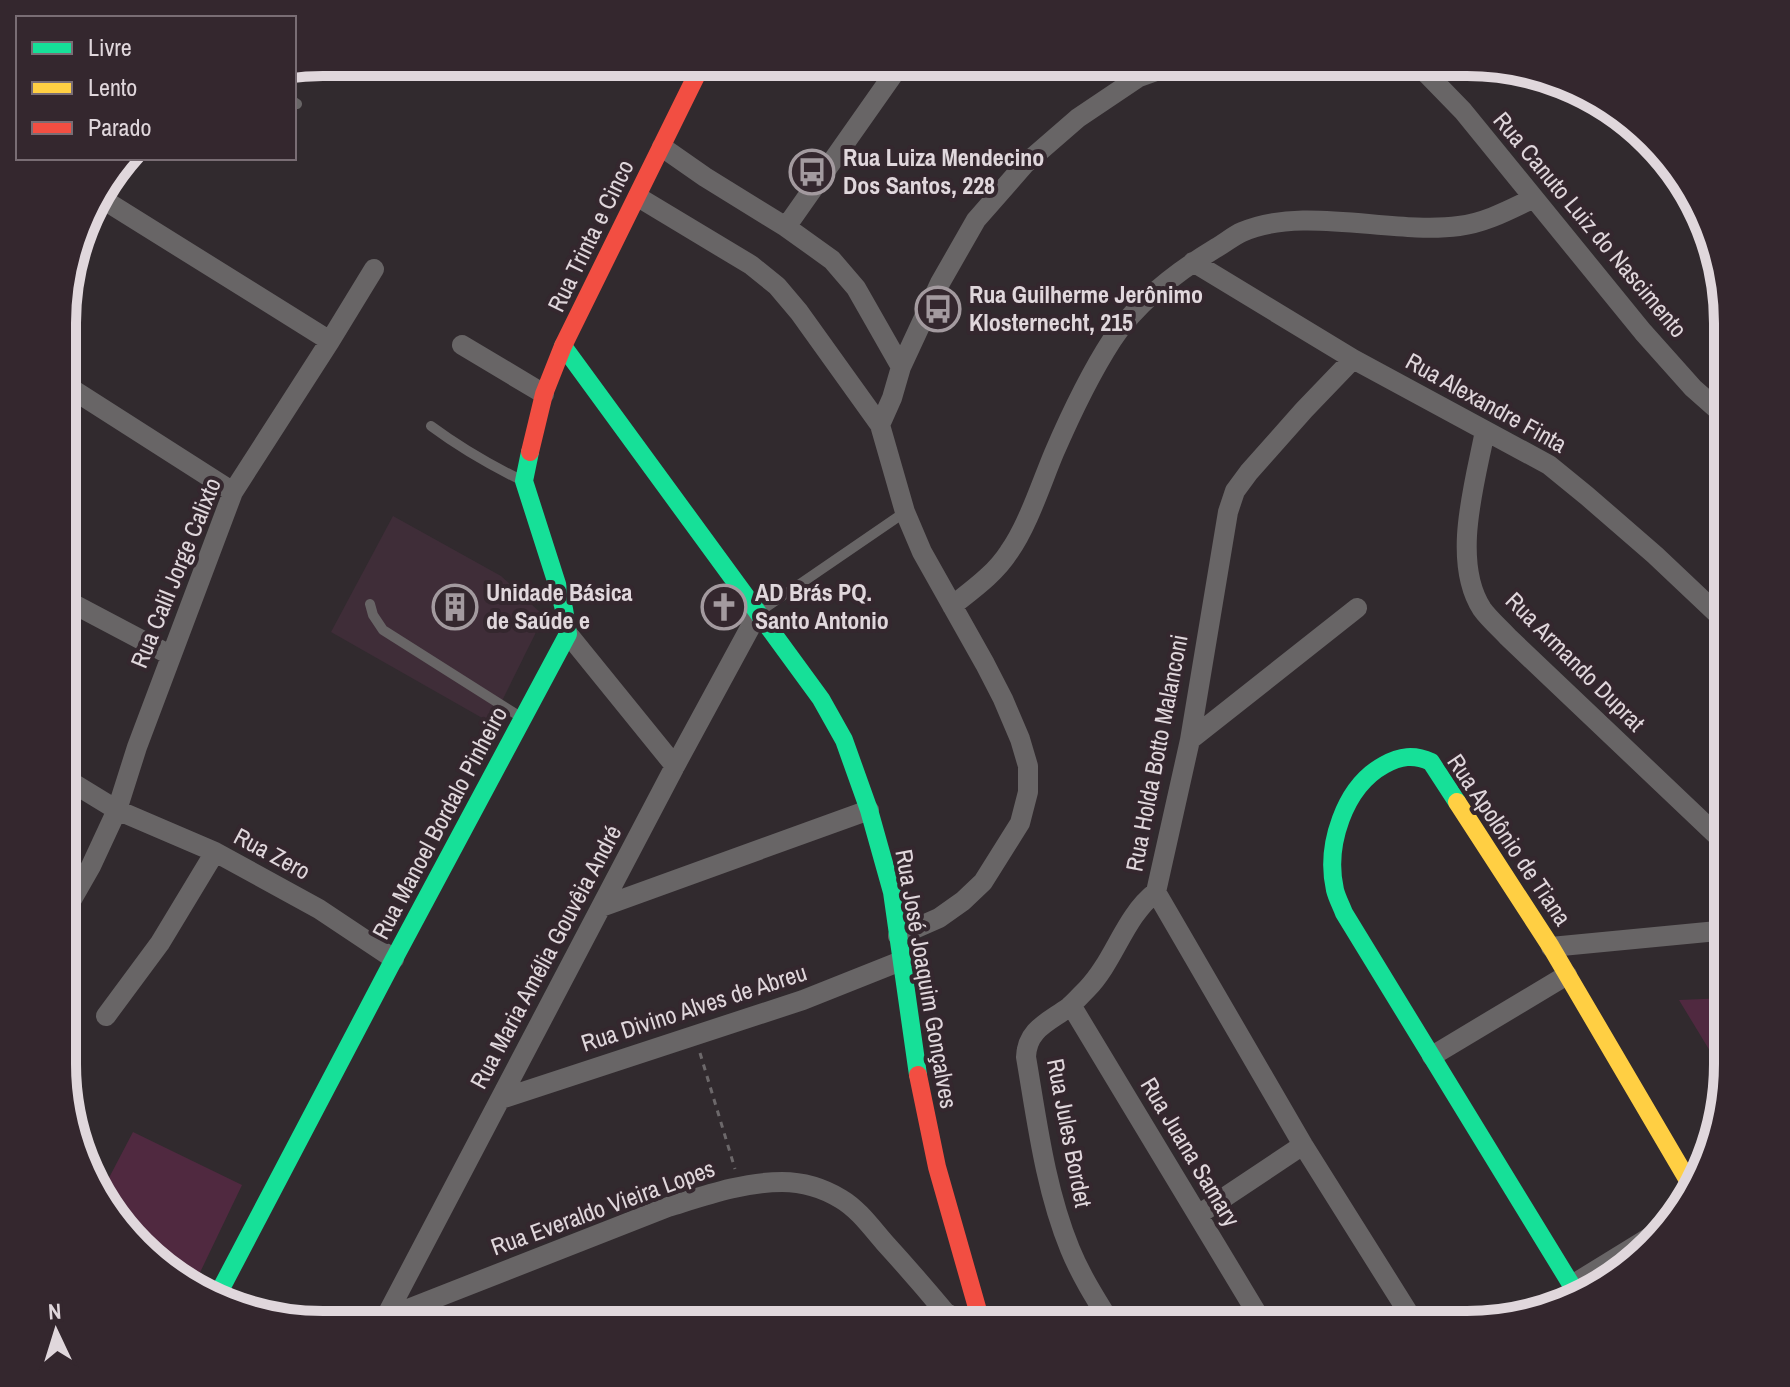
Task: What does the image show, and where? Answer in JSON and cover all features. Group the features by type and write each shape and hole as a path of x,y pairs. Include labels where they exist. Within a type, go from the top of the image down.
{"street":[{"name":"Rua Trinta e Cinco","path":"563,346 696,77"},
{"path":"786,227 891,77"},
{"path":"880,425 901,367 940,283 976,220 1025,164 1078,118 1139,77"},
{"name":"Rua Canuto Luiz do Nascimento","path":"1430,77 1463,111 1643,332 1714,407"},
{"path":"662,147 832,260 856,288 901,367"},
{"path":"638,197 751,265 777,286 880,425 905,512 922,552 1003,699 1020,739 1028,766 1028,792 1020,823 983,882 963,901 939,918 898,936"},
{"path":"952,606 991,575 1009,552 1068,420 1113,338 1144,302 1193,262 1242,232 1275,222 1314,221 1430,228 1461,226 1491,218 1532,199"},
{"path":"107,202 330,341"},
{"name":"Rua Alexandre Finta","path":"1193,262 1353,359 1549,465 1714,609"},
{"name":"Rua Calil Jorge Calixto","path":"77,891 117,810 170,655 233,492 374,269"},
{"path":"462,345 544,394"},
{"path":"563,346 537,417 524,481 557,584 568,634 675,766"},
{"name":"Rua José Joaquim Gonçalves","path":"563,346 821,699 844,740 869,810 892,892 920,1088 937,1167 978,1311"},
{"name":"Rua Holda Botto Malanconi","path":"1353,359 1295,420 1235,491 1228,512 1190,740 1156,892 1303,1145 1407,1311"},
{"path":"76,392 233,492"},
{"name":"Rua Armando Duprat","path":"1485,431 1470,509 1467,552 1470,583 1482,609 1713,832"},
{"path":"76,606 170,655"},
{"path":"1190,740 1357,608"},
{"name":"Rua Maria Amélia Gouvêia André","path":"389,1310 758,613"},
{"name":"Rua Manoel Bordalo Pinheiro","path":"221,1289 568,634"},
{"name":"Rua Apolônio de Tiana","path":"1573,1287 1344,913 1335,890 1333,868 1337,834 1348,802 1363,780 1403,756 1420,757 1431,762 1551,947 1686,1177"},
{"name":"Rua Zero","path":"77,785 117,810 215,852 319,909 394,959"},
{"path":"601,907 869,810"},
{"path":"106,1016 160,943 215,852"},
{"name":"Rua Jules Bordet","path":"1104,1311 1071,1252 1057,1215 1044,1163 1026,1046 1031,1036 1071,1005 1097,978 1136,911 1156,892"},
{"path":"1551,947 1713,931"},
{"name":"Rua Divino Alves de Abreu","path":"501,1099 803,1000 901,961"},
{"path":"1432,1056 1567,975"},
{"name":"Rua Juana Samary","path":"1071,1005 1255,1311"},
{"path":"1198,1215 1303,1145"},
{"name":"Rua Everaldo Vieira Lopes","path":"410,1310 668,1207 706,1195 773,1182 804,1184 843,1200 866,1221 944,1311"}],"lane":[{"path":"431,426 465,451 524,481"},
{"path":"758,613 905,512"},
{"path":"370,604 383,630 523,719"}],"path":[{"path":"695,1037 740,1188"}],"shaded area":[{"path":"393,516 501,576 544,616 491,723 331,632"},
{"path":"1713,999 1713,1056 1679,1000"},
{"path":"133,1132 242,1185 198,1277 160,1250 137,1227 106,1183"}],"traffic: fast":[{"path":"563,346 821,699 844,740 869,810 892,892 918,1075"},
{"path":"221,1289 568,634 557,584 524,481 530,452"},
{"path":"1457,802 1431,762 1425,759 1401,758 1370,775 1348,803 1341,819 1333,855 1335,890 1344,913 1573,1287"}],"traffic: slow":[{"path":"1457,802 1551,947 1686,1177"}],"traffic: jam":[{"path":"530,452 544,394 563,346 696,77"},
{"path":"918,1075 937,1167 978,1311"}],"place":[{"name":"Rua Luiza Mendecino Dos Santos, 228","path":"812,172"},
{"name":"Rua Guilherme Jerônimo Klosternecht, 215","path":"938,309"},
{"name":"Unidade Básica de Saúde e","path":"455,607"},
{"name":"AD Brás PQ. Santo Antonio","path":"724,607"}]}
